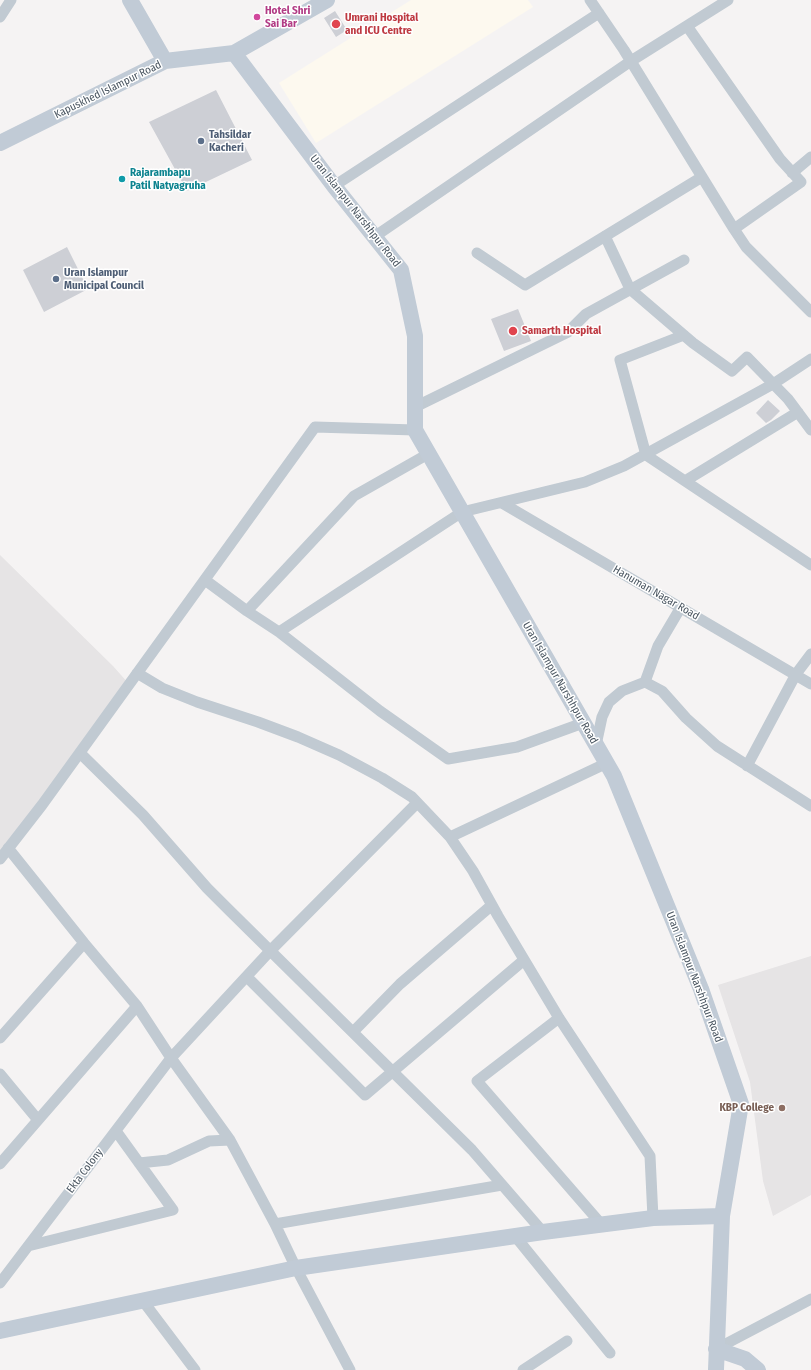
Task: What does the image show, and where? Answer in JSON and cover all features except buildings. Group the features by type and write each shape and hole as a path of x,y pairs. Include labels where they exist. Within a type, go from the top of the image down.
{"main road":[{"path":"130,0 165,61"},
{"name":"Kapuskhed Islampur Road","path":"0,143 165,61 234,53 327,0"},
{"name":"Uran Islampur Narshhpur Road","path":"234,53 334,186 401,270 415,336 415,430 614,776 698,982 741,1104 722,1216 716,1370"},
{"path":"0,1331 296,1268 543,1232 653,1218 722,1216"},
{"path":"716,1349 745,1359 758,1370"}],"street":[{"path":"0,17 11,0"},
{"path":"590,0 631,62 746,247 811,312"},
{"path":"374,237 631,62 728,0"},
{"path":"334,186 599,13"},
{"path":"687,26 780,159 802,182 734,229"},
{"path":"792,172 811,157"},
{"path":"476,253 525,285 702,177"},
{"path":"605,236 630,289 684,335 732,370 747,357 788,399 811,430"},
{"path":"415,407 568,332 586,314 684,260"},
{"path":"684,335 620,360 646,455 811,565"},
{"path":"279,632 462,512 584,482 624,466 773,384 811,359"},
{"path":"685,481 798,412"},
{"path":"0,859 80,753 315,427 415,430"},
{"path":"247,611 354,496 428,454"},
{"name":"Hanuman Nagar Road","path":"502,503 811,684"},
{"path":"205,580 247,611 279,632 380,711 448,759 517,747 583,723"},
{"path":"596,745 602,717 609,702 622,691 645,682 658,646 681,607"},
{"path":"747,766 796,674 811,654"},
{"path":"137,673 162,688 176,694 224,712 258,722 298,737 339,755 382,778 412,797 418,803 450,837 472,871 559,1018 650,1156 653,1218"},
{"path":"645,682 662,691 686,718 717,746 811,806"},
{"path":"80,753 143,815 207,888 472,1150 543,1232"},
{"path":"450,837 607,763"},
{"name":"Ekta Colony","path":"0,1283 171,1058 270,951 418,803"},
{"path":"8,848 84,943 137,1006 171,1058 230,1140 350,1370"},
{"path":"352,1032 400,984 492,905"},
{"path":"0,1038 84,943"},
{"path":"247,977 365,1095 524,960"},
{"path":"0,1164 137,1006"},
{"path":"559,1018 477,1082 602,1225"},
{"path":"2,1079 38,1120"},
{"path":"28,1246 173,1210 116,1131"},
{"path":"139,1163 168,1160 209,1141 230,1140"},
{"path":"275,1224 502,1185"},
{"path":"515,1236 610,1353"},
{"path":"716,1349 811,1299"},
{"path":"143,1301 194,1370"},
{"path":"522,1370 567,1341"}],"shaded area":[{"path":"411,0 528,0 533,7 316,143 279,83"},
{"path":"0,555 113,666 129,684 0,856"},
{"name":"KBP College","path":"811,956 811,1195 773,1216 763,1181 750,1082 718,985"}],"place":[{"name":"Hotel Shri Sai Bar","path":"257,17"},
{"name":"Umrani Hospital and ICU Centre","path":"336,24"},
{"name":"Tahsildar Kacheri","path":"201,141"},
{"name":"Rajarambapu Patil Natyagruha","path":"122,179"},
{"name":"Uran Islampur Municipal Council","path":"56,279"},
{"name":"Samarth Hospital","path":"513,331"},
{"name":"KBP College","path":"782,1108"}]}
